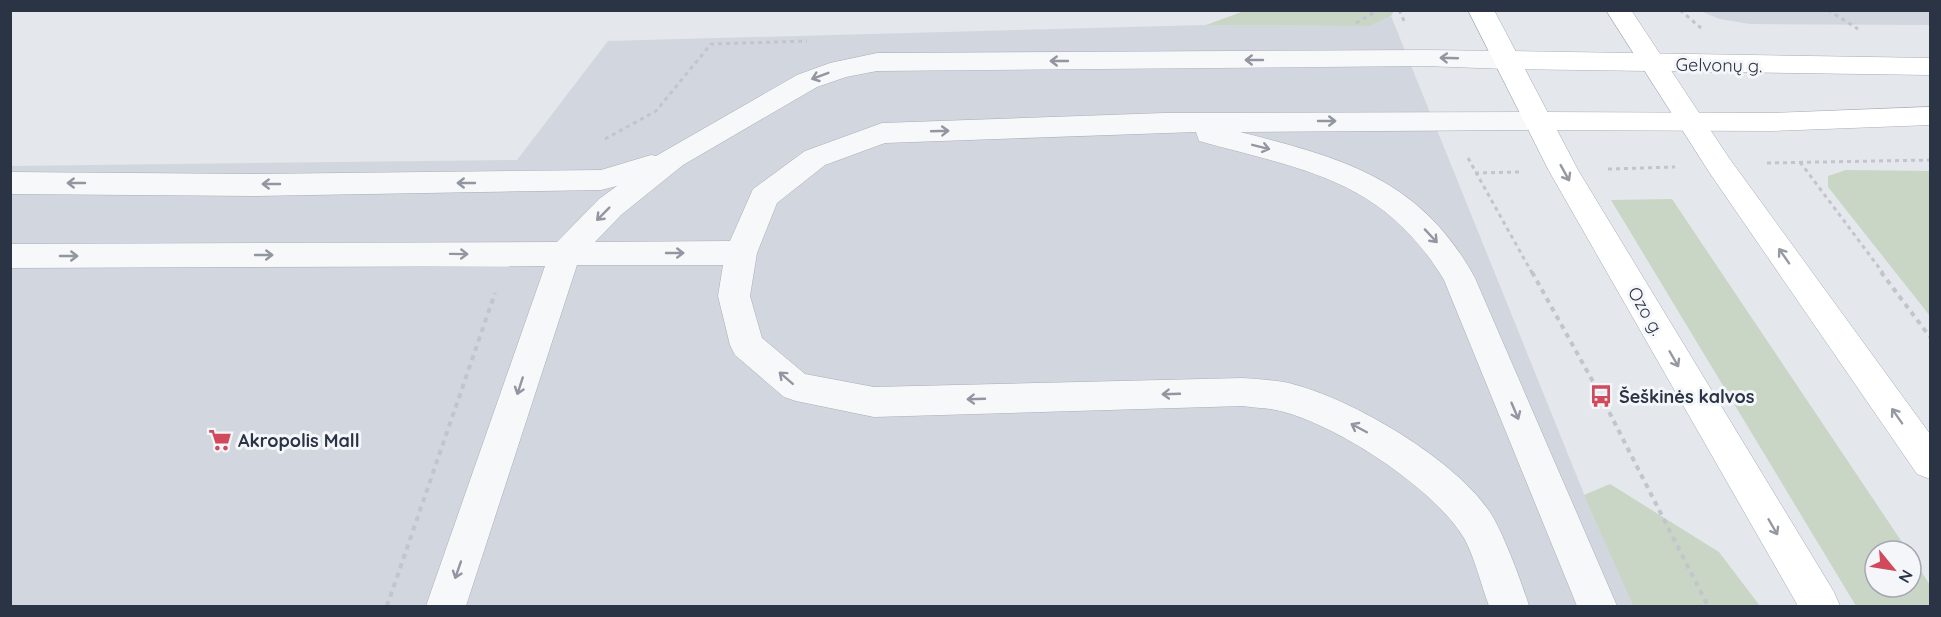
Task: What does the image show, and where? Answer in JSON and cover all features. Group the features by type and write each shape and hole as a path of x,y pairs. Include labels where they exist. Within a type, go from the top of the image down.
{"main road":[{"name":"Ozo g.","path":"1481,10 1564,171 1820,606"},
{"path":"1618,10 1719,165 1930,463"},
{"name":"Gelvonų g.","path":"1507,60 1930,67"},
{"path":"1538,121 1772,122 1930,116"}],"street":[{"path":"446,606 565,253 610,207 673,158 807,81 840,69 877,62 1424,58 1507,60"},
{"path":"1509,606 1479,528 1445,488 1409,458 1339,417 1285,397 1243,392 874,402 796,387 747,345 734,296 741,253 764,197 815,158 882,133 1164,123 1538,121"},
{"path":"1164,123 1285,154 1334,170 1373,189 1411,215 1439,244 1459,278 1597,606"},
{"path":"10,183 255,185 601,180 673,158"},
{"path":"10,256 741,253"}],"path":[{"path":"1680,10 1704,30"},
{"path":"1828,10 1858,29"},
{"path":"1708,606 1601,396 1475,173 1930,160"},
{"path":"1800,162 1930,337"},
{"path":"387,606 501,272 493,255"}],"shaded area":[{"path":"1700,11 1930,11 1930,25 1750,24 1720,19"},
{"path":"1391,16 1584,494 1633,606 11,606 10,166 517,160 608,41 1206,25 1370,26"}],"green space":[{"path":"1244,11 1394,11 1391,16 1370,26 1206,25"},
{"path":"1846,170 1930,171 1930,316 1828,187 1828,176"},
{"path":"1672,199 1900,539 1863,539 1863,599 1923,599 1923,574 1930,585 1930,606 1856,606 1611,200"},
{"path":"1610,484 1719,552 1760,606 1633,606 1584,495"}],"place":[{"name":"Šeškinės kalvos","path":"1601,396"},
{"name":"Akropolis Mall","path":"220,440"}]}
